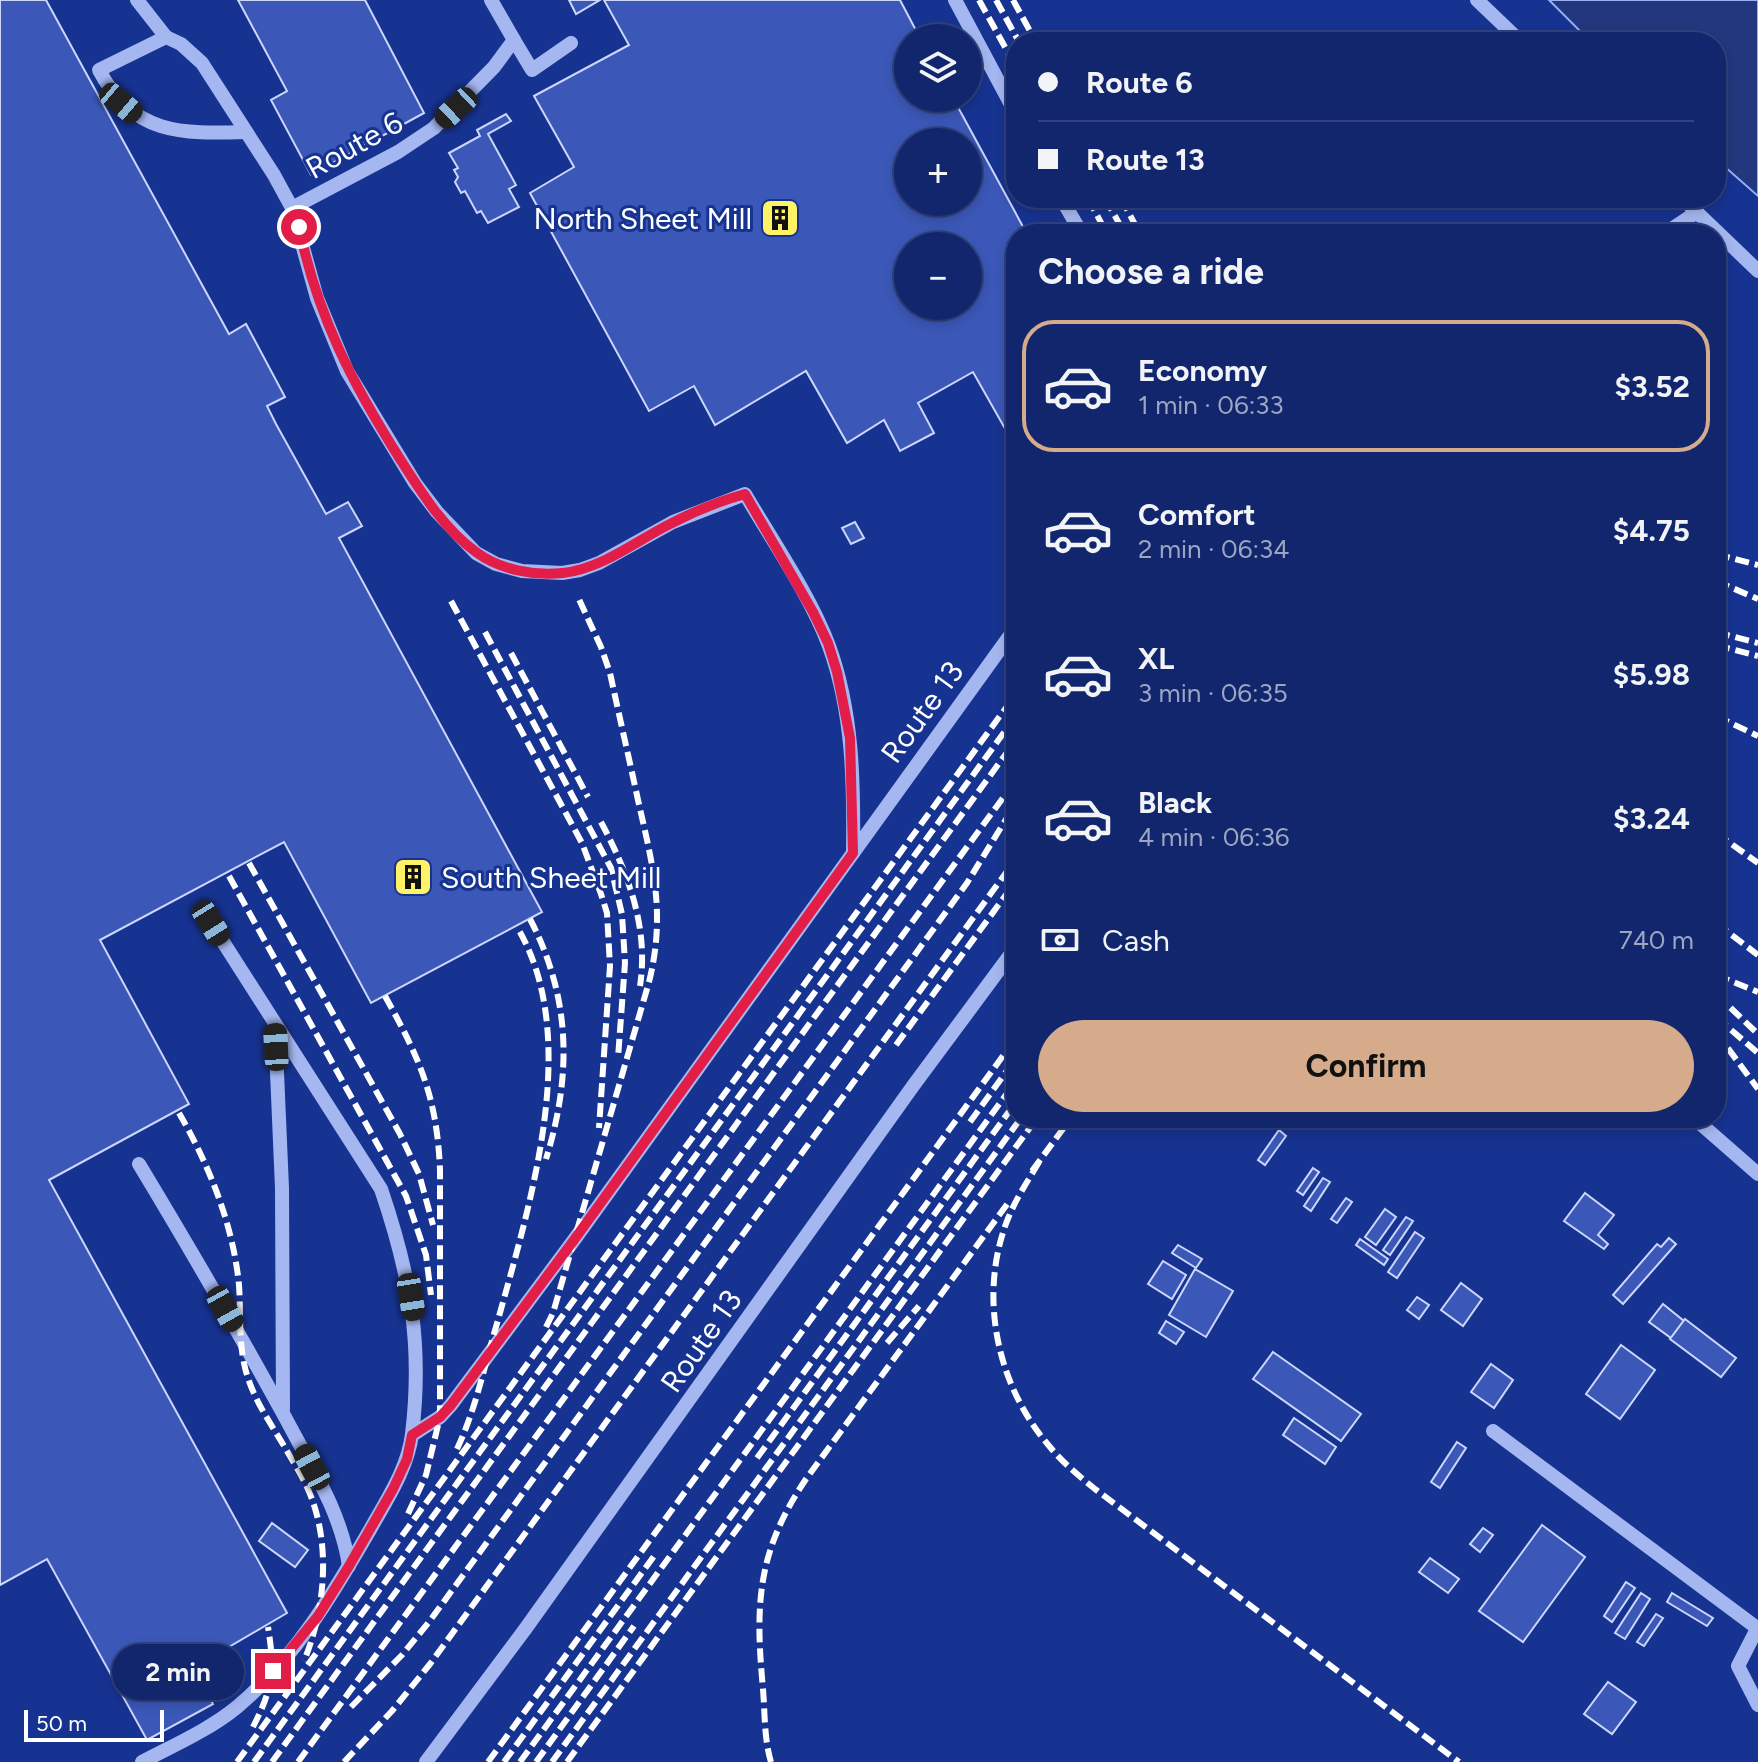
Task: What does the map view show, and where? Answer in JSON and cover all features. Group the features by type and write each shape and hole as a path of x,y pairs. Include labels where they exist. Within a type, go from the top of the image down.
{"street":[{"path":"137,0 166,37 181,44 202,63 292,208"},
{"path":"491,0 532,70 571,43"},
{"path":"955,0 1006,95"},
{"path":"1477,0 1511,32"},
{"path":"166,37 99,70 109,89 136,116 157,126 177,132 246,132"},
{"name":"Route 6","path":"514,40 494,67 434,128 373,167 292,208 317,298 347,371 415,483 437,512 476,553 496,564 522,571 562,573 580,570 599,563 673,522 745,494 813,612 828,643 837,672 850,738 853,853"},
{"path":"1693,208 1709,224"},
{"path":"1679,224 1697,212"},
{"path":"1726,240 1758,271"},
{"name":"Route 13","path":"412,1435 440,1417 451,1405 574,1240 1006,641"},
{"path":"142,1762 224,1718 248,1697 318,1616 393,1489 407,1459 412,1435 417,1345 409,1284 381,1189 211,923"},
{"name":"Route 13","path":"426,1762 526,1628 1006,960"},
{"path":"275,1023 282,1188 283,1413"},
{"path":"1705,1128 1758,1174"},
{"path":"139,1164 283,1413 337,1518 346,1542 349,1566"},
{"path":"1493,1431 1758,1627 1738,1666 1758,1705"}],"water":[{"path":"1549,0 1758,0 1758,196 1726,168 1726,32 1581,32"}],"building":[{"name":"South Sheet Mill","path":"0,0 46,0 229,334 246,324 285,397 267,406 276,424 326,514 348,502 362,526 339,538 542,912 371,1003 284,842 100,940 189,1104 49,1180 287,1613 193,1668 213,1704 147,1740 47,1559 0,1585"},
{"path":"238,0 365,0 424,113 311,175 271,100 287,91"},
{"path":"569,0 600,0 576,14"},
{"name":"North Sheet Mill","path":"604,0 900,0 913,24 894,24 894,112 961,112 969,128 894,128 894,216 982,216 982,151 1006,195 1006,208 1013,208 1022,224 1006,224 1006,430 973,372 918,403 934,433 900,451 884,420 847,443 806,371 715,425 694,386 649,411 530,193 574,167 534,96 629,45"},
{"path":"506,114 511,121 488,134 516,185 509,189 519,207 488,223 481,211 477,213 465,191 461,193 455,182 458,177 454,170 458,168 449,153 480,136 477,130"},
{"path":"855,522 864,538 851,544 842,528"},
{"path":"1279,1130 1286,1136 1265,1165 1258,1160"},
{"path":"1313,1168 1319,1172 1303,1195 1297,1191"},
{"path":"1323,1178 1330,1182 1311,1211 1304,1206"},
{"path":"1585,1193 1614,1215 1598,1235 1608,1244 1604,1249 1564,1221"},
{"path":"1346,1198 1352,1202 1337,1223 1331,1219"},
{"path":"1385,1209 1396,1217 1376,1245 1365,1237"},
{"path":"1406,1217 1413,1221 1390,1255 1383,1250"},
{"path":"1415,1232 1424,1238 1397,1278 1388,1272"},
{"path":"1669,1238 1676,1244 1623,1304 1613,1295 1657,1244 1661,1247"},
{"path":"1360,1239 1388,1259 1384,1265 1356,1245"},
{"path":"1178,1245 1202,1259 1196,1268 1172,1253"},
{"path":"1163,1261 1186,1275 1172,1299 1148,1284"},
{"path":"1195,1269 1233,1291 1206,1337 1169,1315"},
{"path":"1461,1283 1482,1299 1463,1326 1441,1310"},
{"path":"1417,1297 1429,1305 1419,1319 1407,1310"},
{"path":"1663,1304 1684,1321 1671,1338 1649,1322"},
{"path":"1685,1319 1736,1358 1721,1377 1670,1339"},
{"path":"1166,1321 1184,1332 1176,1344 1159,1333"},
{"path":"1621,1345 1655,1370 1620,1419 1586,1394"},
{"path":"1273,1352 1361,1414 1341,1441 1253,1379"},
{"path":"1491,1364 1513,1380 1494,1408 1471,1392"},
{"path":"1294,1418 1336,1447 1325,1464 1283,1435"},
{"path":"1457,1442 1466,1448 1440,1488 1431,1482"},
{"path":"272,1523 308,1550 295,1567 259,1541"},
{"path":"1542,1525 1585,1557 1523,1642 1479,1611"},
{"path":"1483,1528 1493,1535 1480,1552 1470,1544"},
{"path":"1430,1558 1459,1579 1448,1593 1419,1572"},
{"path":"1626,1582 1635,1588 1612,1622 1604,1616"},
{"path":"1641,1593 1650,1599 1625,1639 1615,1633"},
{"path":"1672,1593 1713,1618 1707,1626 1667,1602"},
{"path":"1656,1614 1663,1618 1644,1646 1637,1642"},
{"path":"1608,1682 1636,1702 1612,1734 1584,1714"}],"railway":[{"path":"979,0 1006,49"},
{"path":"996,0 1014,32"},
{"path":"1013,0 1031,32"},
{"path":"1093,208 1102,224"},
{"path":"1111,208 1119,224"},
{"path":"1126,208 1135,224"},
{"path":"1726,557 1758,565"},
{"path":"1726,585 1758,599"},
{"path":"546,1327 553,1313 649,982 657,934 653,869 610,673 577,595"},
{"path":"451,601 582,843 607,913 610,966 599,1128"},
{"path":"485,632 611,868 622,914 625,963 618,1058"},
{"path":"1726,635 1758,643"},
{"path":"1726,648 1758,656"},
{"path":"511,653 588,797"},
{"path":"237,1762 1006,708"},
{"path":"1726,721 1758,736"},
{"path":"254,1762 1006,730"},
{"path":"272,1762 1006,754"},
{"path":"298,1762 1006,794"},
{"path":"351,1707 402,1655 429,1622 967,883 1006,819"},
{"path":"601,822 628,881 639,922 642,943 640,986"},
{"path":"1726,840 1758,863"},
{"path":"249,863 400,1134 419,1174 433,1225"},
{"path":"344,1762 392,1711 430,1664 1006,873"},
{"path":"229,876 406,1196 426,1255 431,1295"},
{"path":"896,1045 1006,895"},
{"path":"530,919 553,978 563,1037 560,1097 546,1159"},
{"path":"457,1449 475,1402 524,1225 544,1121 548,1069 546,1018 536,971 517,927"},
{"path":"1726,931 1758,955"},
{"path":"1726,979 1758,992"},
{"path":"385,996 417,1059 431,1099 440,1170 440,1417 426,1475 407,1516"},
{"path":"1726,1004 1758,1034"},
{"path":"1726,1026 1758,1053"},
{"path":"1726,1046 1758,1089"},
{"path":"488,1762 1006,1052"},
{"path":"970,1122 1006,1072"},
{"path":"520,1762 1006,1095"},
{"path":"179,1113 210,1174 225,1217 236,1262 242,1353 250,1385 305,1483 317,1514 323,1578 317,1621 304,1661"},
{"path":"757,1458 1006,1116"},
{"path":"552,1762 1014,1128"},
{"path":"567,1762 1030,1128"},
{"path":"1032,1171 1064,1128"},
{"path":"1039,1162 1009,1216 999,1245 994,1276 997,1337 1016,1396 1031,1422 1060,1458 1095,1489 1459,1762"},
{"path":"771,1762 765,1726 759,1631 763,1580 777,1531 806,1479 1008,1203"},
{"path":"887,1343 919,1306"},
{"path":"504,1762 657,1552"},
{"path":"536,1762 634,1626"},
{"path":"253,1727 271,1678 268,1627"}],"place":[{"name":"North Sheet Mill","path":"780,218"},
{"name":"South Sheet Mill","path":"413,877"}],"route":[{"path":"273,1671 318,1616 349,1566 393,1489 407,1459 412,1435 440,1417 451,1405 853,853 850,738 837,672 828,643 813,612 745,494 673,522 599,563 580,570 543,574 522,571 496,564 476,553 437,512 415,483 347,371 317,298 299,227"}]}
